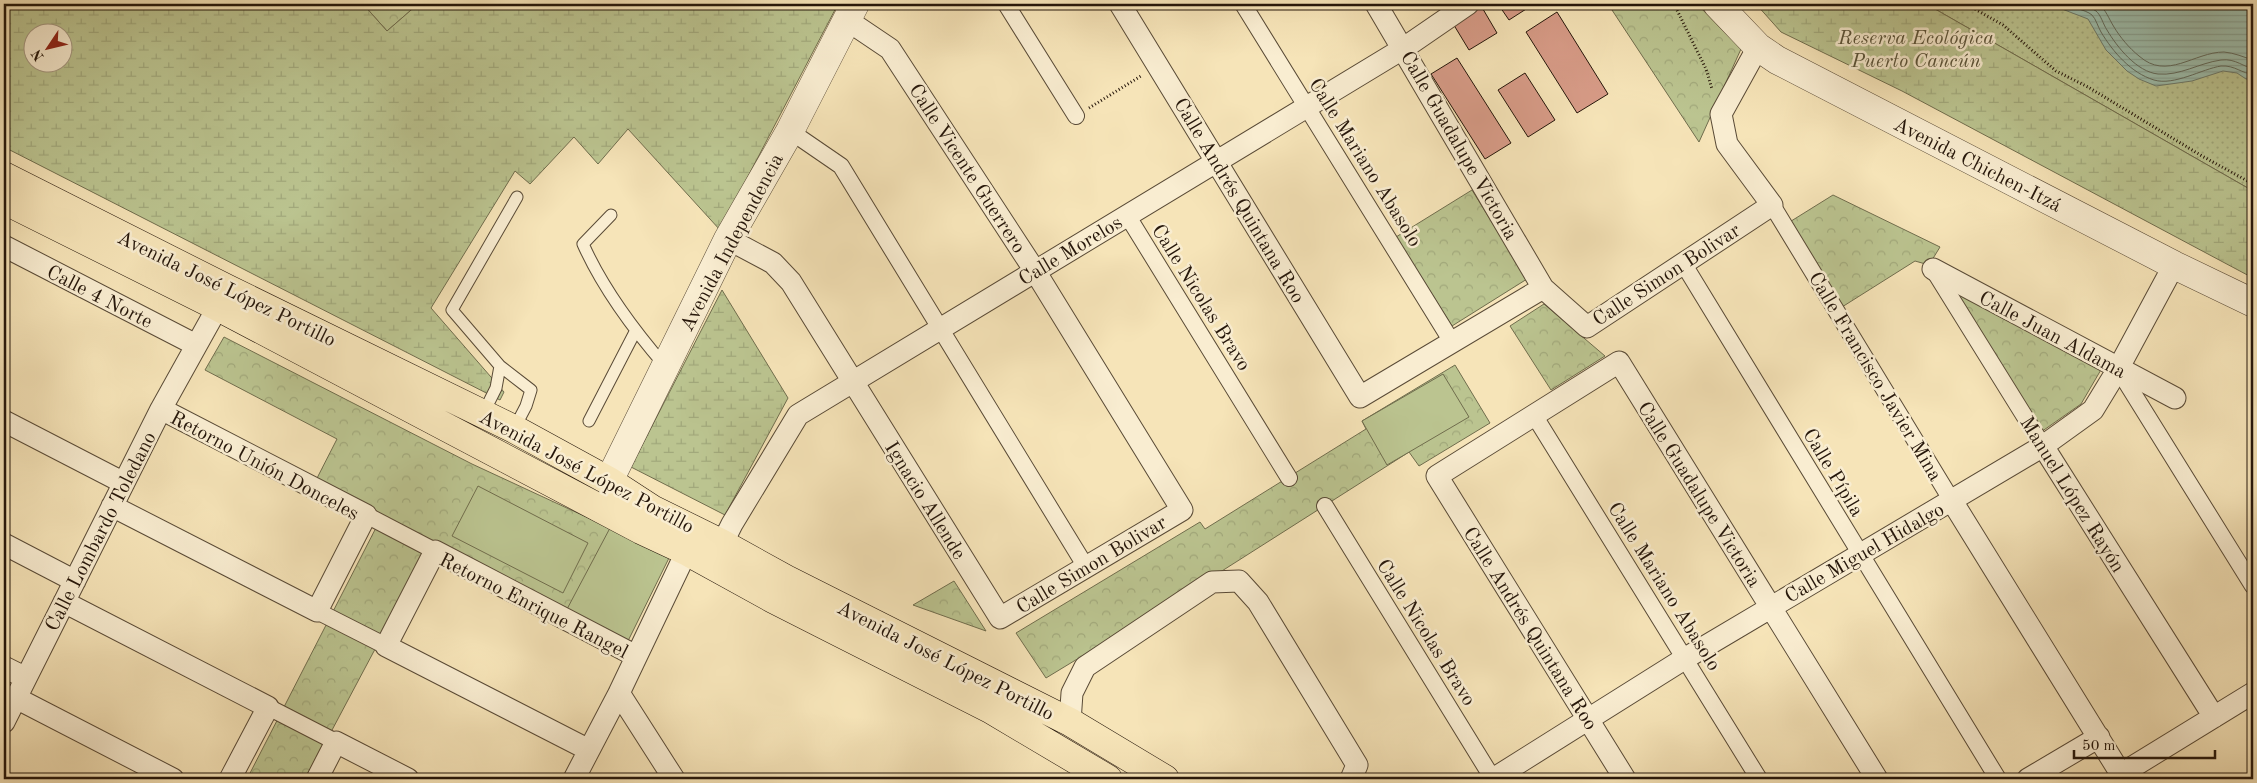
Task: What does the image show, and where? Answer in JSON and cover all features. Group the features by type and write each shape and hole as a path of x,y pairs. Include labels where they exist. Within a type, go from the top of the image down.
{"main road":[{"name":"Avenida José López Portillo","path":"4,176 641,530 692,541"},
{"name":"Avenida José López Portillo","path":"4,200 514,429 609,481 652,509 692,541 717,554 786,579 1070,722 1165,779"},
{"name":"Avenida José López Portillo","path":"717,554 773,599 990,709 1108,779"},
{"path":"1136,762 1176,779"}],"street":[{"path":"1006,4 1076,116"},
{"name":"Calle Andrés Quintana Roo","path":"1120,4 1360,397 1452,342"},
{"name":"Calle Mariano Abasolo","path":"1243,4 1452,342"},
{"name":"Calle Guadalupe Victoria","path":"1376,4 1404,48 1543,288"},
{"name":"Calle Morelos","path":"717,554 798,415 1404,48 1468,4"},
{"name":"Avenida Chichen-Itzá","path":"1717,4 1758,47 1786,65 2174,265 2253,303"},
{"name":"Avenida Independencia","path":"609,481 728,239 790,130 851,12"},
{"name":"Calle Vicente Guerrero","path":"851,12 890,49 1035,271 1182,510"},
{"path":"1720,114 1758,47"},
{"name":"Calle Francisco Javier Mina","path":"1720,114 1727,144 1772,205 2123,777"},
{"path":"790,130 841,166 1086,567"},
{"name":"Calle Simon Bolivar","path":"1543,288 1587,327 1772,205"},
{"name":"Calle Nicolas Bravo","path":"1127,215 1289,478"},
{"name":"Ignacio Allende","path":"728,239 773,263 791,282 1000,618"},
{"name":"Calle 4 Norte","path":"4,246 196,345"},
{"name":"Calle Pípila","path":"1683,263 1859,555 1998,779"},
{"name":"Calle Miguel Hidalgo","path":"1493,779 1684,659 2043,446 2092,410 2118,369 2174,265"},
{"name":"Calle Juan Aldama","path":"1933,269 2175,398"},
{"name":"Manuel López Rayón","path":"1933,269 2214,718"},
{"path":"1452,342 1543,288"},
{"name":"Calle Lombardo Toledano","path":"4,722 161,409 223,298"},
{"name":"Calle Guadalupe Victoria","path":"1534,414 1619,362 1877,779"},
{"path":"2118,369 2253,586"},
{"name":"Retorno Unión Donceles","path":"161,409 366,515 317,611"},
{"name":"Calle Andrés Quintana Roo","path":"1534,414 1437,476 1625,779"},
{"name":"Calle Mariano Abasolo","path":"1534,414 1759,779"},
{"path":"4,421 124,483"},
{"path":"112,506 589,750"},
{"name":"Calle Nicolas Bravo","path":"1325,506 1493,779"},
{"name":"Calle Simon Bolivar","path":"1000,618 1182,510"},
{"path":"366,515 435,551"},
{"path":"574,779 692,541"},
{"path":"4,544 75,581"},
{"name":"Retorno Enrique Rangel","path":"386,646 435,551 636,656"},
{"path":"1070,722 1072,693 1084,668 1212,582 1239,581 1258,602 1357,765 1351,779"},
{"path":"64,602 408,779"},
{"path":"4,667 26,678"},
{"path":"618,693 674,779"},
{"path":"2123,777 2253,693"},
{"path":"16,698 173,779"},
{"path":"230,779 268,707"},
{"path":"2028,779 2098,738"},
{"path":"317,779 336,742"}],"lane":[{"path":"514,429 526,406 531,390 500,366 452,310 517,197"},
{"path":"611,215 583,244 594,268 635,332 666,368"},
{"path":"590,422 635,332"},
{"path":"483,414 496,388 500,366"}],"path":[{"path":"1674,4 1706,69 1720,114"},
{"path":"1966,4 2003,25 2056,71 2088,87 2202,156 2253,184"},
{"path":"1076,116 1158,65"}],"green space":[{"path":"4,4 363,4 387,31 418,4 838,4 720,230 628,129 598,164 574,137 530,184 515,171 431,308 504,392 500,400 4,147"},
{"path":"363,4 418,4 387,31"},
{"path":"1615,4 1697,4 1741,49 1699,142 1610,7"},
{"name":"Reserva Ecológica Puerto Cancún","path":"1756,4 1931,4 1935,9 2253,191 2253,278 1902,91 1781,32"},
{"path":"1931,4 2253,4 2253,191 1935,9"},
{"path":"1472,190 1527,279 1452,326 1396,237"},
{"path":"1833,195 1940,247 1929,265 1915,261 1842,307 1788,223"},
{"path":"1941,278 2102,368 2081,404 2041,432"},
{"path":"722,290 788,398 725,515 631,467"},
{"path":"1544,304 1605,356 1551,390 1510,326"},
{"path":"224,337 472,464 610,528 627,643 432,542 306,779 247,779 380,520 313,486 337,439 205,370"},
{"path":"1455,365 1490,423 1419,466 1409,452 1214,576 1046,678 1016,633 1200,522 1205,529 1366,429 1362,421"},
{"path":"1443,374 1469,417 1387,465 1362,421"},
{"path":"478,486 588,543 563,593 452,536"},
{"path":"610,528 669,558 627,643 566,611"},
{"path":"954,581 986,631 913,605"}],"water":[{"path":"2049,4 2253,4 2253,79 2246,79 2237,73 2223,71 2192,81 2156,86 2139,79 2127,71 2106,50 2088,19"}],"building":[{"path":"1472,4 1480,4 1497,33 1469,50 1449,17"},
{"path":"1498,4 1534,4 1509,20"},
{"path":"1557,12 1608,94 1577,113 1526,32"},
{"path":"1457,58 1511,143 1485,159 1431,74"},
{"path":"1525,73 1555,120 1528,137 1498,90"}]}
